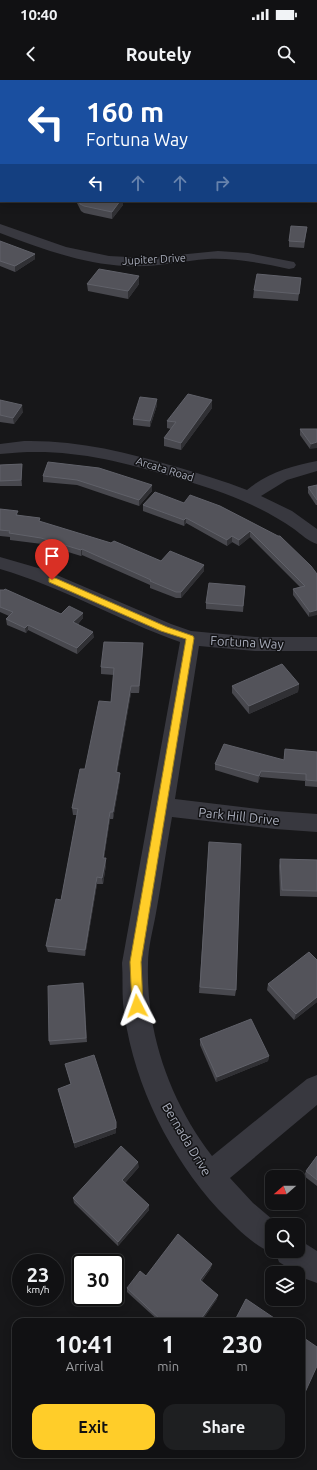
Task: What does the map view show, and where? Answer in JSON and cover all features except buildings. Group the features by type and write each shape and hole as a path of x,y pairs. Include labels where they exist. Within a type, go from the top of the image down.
{"street":[{"name":"Jupiter Drive","path":"0,228 63,251 105,260 145,262 208,255 224,255 244,256 289,264"},
{"name":"Arcata Road","path":"0,449 52,445 91,450 132,459 226,487 250,496 284,514 317,538"},
{"path":"250,496 261,486 274,479 291,472 317,466"},
{"name":"Fortuna Way","path":"0,563 38,574 164,629 190,638 255,644 317,644"},
{"name":"Bernada Drive","path":"190,638 136,962 138,1017 149,1066 160,1093 181,1135 209,1177 226,1197 265,1232"},
{"name":"Park Hill Drive","path":"162,808 269,820 317,823"},
{"path":"209,1177 317,1088"},
{"path":"301,1258 317,1268"}],"route":[{"path":"52,580 164,629 190,638 136,962 137,1006"}]}
